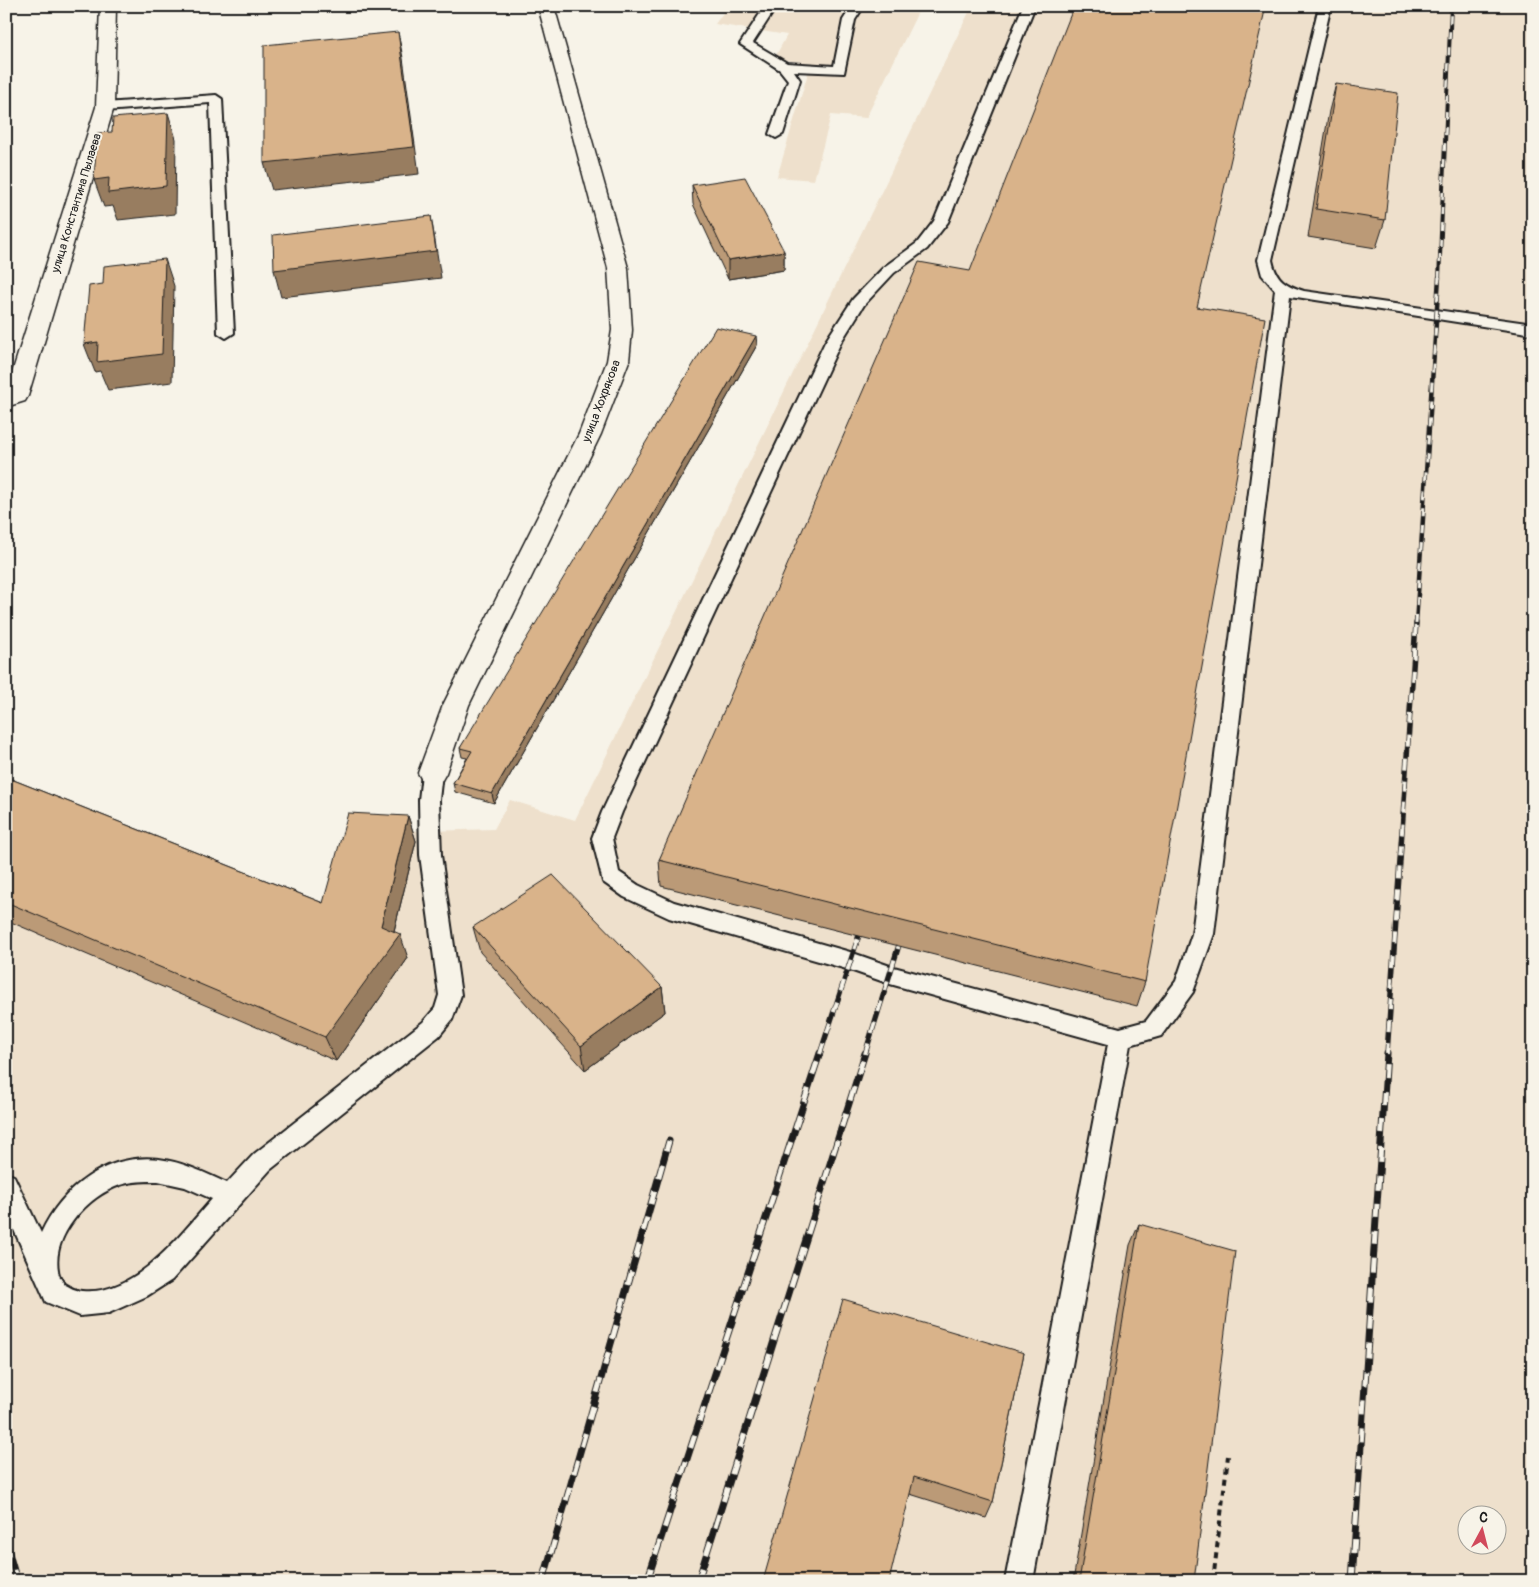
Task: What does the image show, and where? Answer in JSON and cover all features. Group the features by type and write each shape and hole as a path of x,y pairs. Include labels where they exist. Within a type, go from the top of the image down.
{"street":[{"name":"улица Константина Пылаева","path":"12,398 105,107 108,6"},
{"name":"улица Хохрякова","path":"432,773 456,705 590,434 618,361 622,330 618,268 546,6"}],"lane":[{"path":"771,6 746,44 784,67 794,80 776,134"},
{"path":"784,67 840,70 849,20 858,6"},
{"path":"1029,6 940,222 922,246 890,270 858,302 833,342 612,812 602,838 610,876 631,892 669,909 850,961 890,975 1120,1038 1154,1029 1184,984 1203,934 1284,289"},
{"path":"1325,6 1265,260 1266,272 1273,282 1284,289 1302,295 1533,329"},
{"path":"105,107 216,99 226,333"},
{"path":"6,1184 55,1293 80,1304 109,1300 138,1287 162,1271 262,1162 431,1029 444,1013 450,995 429,831 427,798 432,773"},
{"path":"1019,1581 1120,1038"},
{"path":"44,1272 49,1242 61,1218 82,1193 109,1176 127,1170 153,1170 178,1174 231,1196"}],"path":[{"path":"1213,1581 1228,1456"}],"shaded area":[{"path":"728,6 921,6 866,118 831,115 814,180 777,177 811,63 774,59 787,35 715,24"},
{"path":"972,6 1533,6 1533,1581 6,1581 6,796 326,925 359,829 429,831 494,829 510,800 575,820"}],"building":[{"path":"1074,6 1266,6 1197,307 1265,318 1145,982 659,860 919,262 970,271"},
{"path":"398,32 414,147 264,163 264,45"},
{"path":"1336,84 1398,93 1385,220 1316,209"},
{"path":"168,113 166,186 108,193 109,178 94,180 97,133 112,132 113,118"},
{"path":"745,177 784,251 728,260 692,185"},
{"path":"431,216 436,251 274,270 273,235"},
{"path":"165,259 162,354 97,362 98,342 84,344 89,286 103,284 104,266"},
{"path":"716,327 756,336 492,794 453,783 472,751 460,748"},
{"path":"6,777 323,903 348,813 408,816 381,926 400,934 325,1037 6,902"},
{"path":"553,875 662,987 581,1046 473,927"},
{"path":"1139,1224 1235,1251 1194,1581 1079,1581"},
{"path":"843,1299 1024,1353 993,1502 914,1477 889,1581 763,1581"}],"railway":[{"path":"1439,279 1451,6"},
{"path":"1416,624 1439,277"},
{"path":"1387,1054 1416,623"},
{"path":"820,1054 863,923"},
{"path":"865,1054 903,932"},
{"path":"647,1581 820,1053"},
{"path":"698,1581 865,1053"},
{"path":"1352,1581 1387,1053"},
{"path":"543,1581 669,1141"},
{"path":"6,1543 17,1581"}]}
